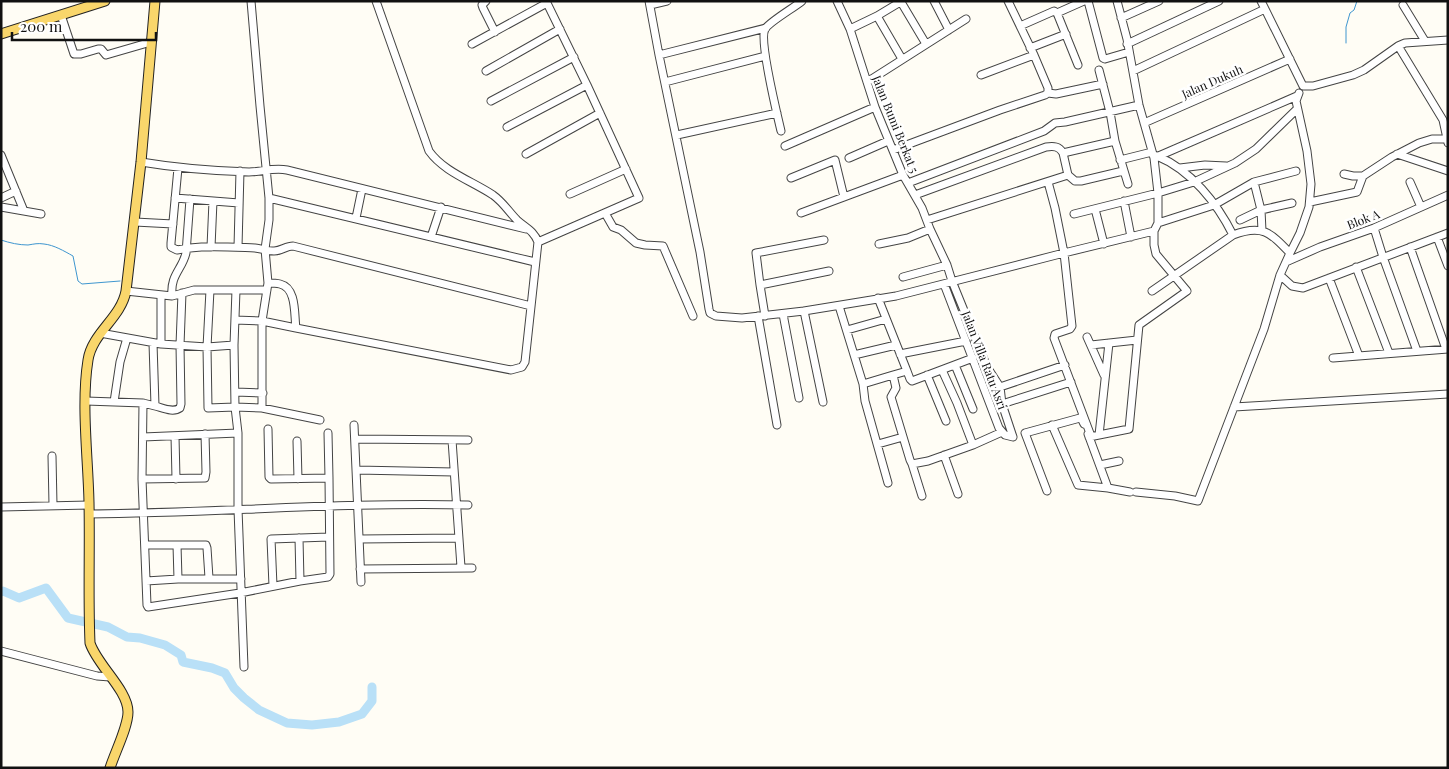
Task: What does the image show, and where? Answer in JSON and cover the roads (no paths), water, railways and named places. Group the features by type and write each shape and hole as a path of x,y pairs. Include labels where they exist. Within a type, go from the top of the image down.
{"main road":[{"path":"1,34 105,1"},
{"path":"110,768 128,712 124,698 98,660 90,643 86,401 88,359 93,343 122,304 126,291 141,162 155,1"}],"street":[{"path":"251,1 269,198 269,220 265,249 267,286 262,321 262,408"},
{"path":"235,320 262,321 510,370 522,367 526,362 538,242 531,230 519,221 495,196 442,165 430,151 376,1"},
{"path":"486,1 482,5 495,32"},
{"path":"667,1 650,3 700,252 710,313 716,316 731,318 804,312 896,296 1064,252 1154,231"},
{"path":"659,55 766,28 802,1"},
{"name":"Jalan Bumi Berkat 5","path":"837,1 850,29 875,108 888,141 947,265 987,367 1000,387"},
{"path":"934,1 950,30"},
{"path":"1008,1 1032,51 1048,92"},
{"path":"1058,14 1084,1"},
{"path":"1088,1 1102,58 1105,59 1129,52"},
{"path":"1093,436 1129,430 1139,325 1186,291 1156,254 1154,231 1158,223 1158,193 1155,155 1139,105 1129,52 1116,1"},
{"path":"1121,18 1160,1"},
{"path":"1127,44 1219,1"},
{"path":"1261,1 1300,83 1306,87 1353,75 1364,70 1398,46 1425,41 1448,40"},
{"path":"472,44 546,2 574,57 639,198 538,242"},
{"path":"850,29 902,2 926,44"},
{"path":"1403,5 1425,41"},
{"path":"1133,71 1265,9"},
{"path":"1020,26 1054,11 1058,14 1078,64"},
{"path":"61,15 74,54 101,49 106,55 151,42"},
{"path":"877,16 902,59"},
{"path":"867,82 966,19"},
{"path":"766,28 763,37 765,56 781,131"},
{"path":"486,71 560,29"},
{"path":"981,75 1066,34"},
{"path":"1344,174 1363,176 1397,154 1419,143 1432,139 1447,141 1443,120 1400,49"},
{"path":"665,82 765,56"},
{"path":"491,101 574,57"},
{"name":"Jalan Dukuh","path":"1144,123 1290,59"},
{"path":"1099,70 1115,141 1128,184"},
{"path":"1048,92 1056,94 1103,84"},
{"path":"507,127 587,85"},
{"path":"893,150 1045,95 1048,92"},
{"path":"1052,425 1078,485 1175,496 1198,501 1264,329 1280,275 1300,233 1310,202 1311,184 1306,151 1296,110 1298,95 1155,155 1120,160"},
{"path":"908,183 1044,131 1055,123 1139,105"},
{"path":"785,146 875,108"},
{"path":"1074,214 1194,182 1235,164 1256,149 1296,110"},
{"path":"526,154 600,113"},
{"path":"676,135 777,113"},
{"path":"850,158 888,141"},
{"path":"1063,153 1115,141"},
{"path":"915,195 1046,147 1054,146 1063,153 1068,174 1075,181 1123,171"},
{"path":"1397,154 1448,171"},
{"path":"1,155 3,164 24,210"},
{"path":"1155,155 1180,168 1194,182 1214,205 1233,235"},
{"path":"791,178 835,160 844,197"},
{"path":"141,162 178,168 253,172 280,168 531,230"},
{"path":"1180,168 1205,165 1229,166"},
{"path":"178,168 171,247 177,250 186,248 238,247 279,251 287,246 293,246 531,306"},
{"path":"570,194 626,169"},
{"path":"238,247 240,171"},
{"path":"1158,223 1214,205 1254,182 1296,171"},
{"path":"927,220 1068,174"},
{"path":"801,214 903,175"},
{"path":"1310,202 1357,192 1363,176"},
{"path":"1048,182 1056,208 1064,252 1072,326 1070,329 1055,334 1054,338 1093,436 1108,488"},
{"path":"1254,182 1261,210 1262,231"},
{"path":"1410,182 1421,207"},
{"path":"356,218 362,189"},
{"path":"1,198 16,191"},
{"name":"Blok A","path":"1286,262 1320,247 1374,228 1448,195"},
{"path":"174,198 239,203"},
{"path":"269,198 535,262"},
{"path":"172,296 172,281 184,260 190,200"},
{"path":"212,247 213,201"},
{"path":"1124,201 1131,237"},
{"path":"1240,220 1261,210 1292,203"},
{"path":"1,207 41,214"},
{"path":"431,237 441,207"},
{"path":"1095,209 1104,244"},
{"path":"604,213 613,227 622,230 636,243 663,246 693,316"},
{"path":"135,222 173,224"},
{"path":"1374,228 1417,351"},
{"path":"879,244 908,238 930,230"},
{"path":"1152,291 1233,235 1246,231 1254,230 1272,234 1290,253"},
{"path":"1280,275 1292,286 1303,288 1448,232"},
{"path":"1437,237 1448,266"},
{"path":"777,425 762,316 756,253 824,240"},
{"path":"1332,358 1447,349 1410,247"},
{"path":"903,277 947,265"},
{"path":"1356,268 1389,354"},
{"path":"760,284 829,271"},
{"path":"1329,278 1359,356"},
{"path":"126,291 172,296 194,290 236,290 282,284 292,295 296,328"},
{"name":"Jalan Villa Ratu Asri","path":"944,284 1002,432"},
{"path":"210,290 207,347 208,408 262,408 320,420"},
{"path":"236,290 234,345 235,407 238,433 240,593 244,667"},
{"path":"86,401 143,404 172,410 180,408 182,293"},
{"path":"155,406 157,343 162,296"},
{"path":"878,298 910,379 912,380 973,358"},
{"path":"839,306 863,384 865,401 888,483"},
{"path":"804,312 823,402"},
{"path":"783,314 799,398"},
{"path":"847,330 886,319"},
{"path":"100,333 157,343 207,347 234,345"},
{"path":"1086,337 1104,375"},
{"path":"114,402 120,362 127,338"},
{"path":"900,354 966,340"},
{"path":"1091,345 1137,340"},
{"path":"1093,436 1109,343"},
{"path":"854,356 896,345"},
{"path":"955,365 973,409"},
{"path":"912,464 928,462 1002,432 1004,435 1014,437 1002,404 1000,387 1065,365"},
{"path":"942,370 973,445"},
{"path":"863,384 906,371"},
{"path":"893,375 896,388 891,400 922,496"},
{"path":"927,375 946,421"},
{"path":"1002,404 1071,382"},
{"path":"236,392 263,393"},
{"path":"1234,407 1448,394"},
{"path":"143,404 142,479 147,605 150,608 240,593 329,575 328,433"},
{"path":"1048,491 1024,434 1081,418 1093,436"},
{"path":"354,425 361,582"},
{"path":"268,429 270,478 272,480 329,478"},
{"path":"143,437 238,433"},
{"path":"142,479 205,478 205,434"},
{"path":"175,436 176,479"},
{"path":"878,444 903,437"},
{"path":"355,439 468,440"},
{"path":"452,440 461,567"},
{"path":"298,441 298,479"},
{"path":"52,456 54,505"},
{"path":"944,456 958,494"},
{"path":"1100,465 1119,461"},
{"path":"357,470 454,472"},
{"path":"1,507 89,505"},
{"path":"89,514 144,514 329,506 468,505"},
{"path":"273,586 270,540 329,537"},
{"path":"299,538 300,581"},
{"path":"360,539 458,538"},
{"path":"145,545 204,544 207,546 209,578"},
{"path":"177,545 178,579"},
{"path":"360,569 472,568"},
{"path":"146,581 240,578"},
{"path":"1,651 97,676 110,677"}],"waterway":[{"path":"1346,43 1346,27 1350,13 1354,10 1357,1"},
{"path":"1,240 21,245 48,245 66,252 73,256 78,281 82,284 120,281"},
{"path":"1,592 3,591 19,598 46,588 68,618 108,627 127,637 140,638 165,645 181,655 183,662 212,668 225,673 234,688 244,698 259,710 287,723 312,725 339,722 362,714 372,701 372,687"}]}
